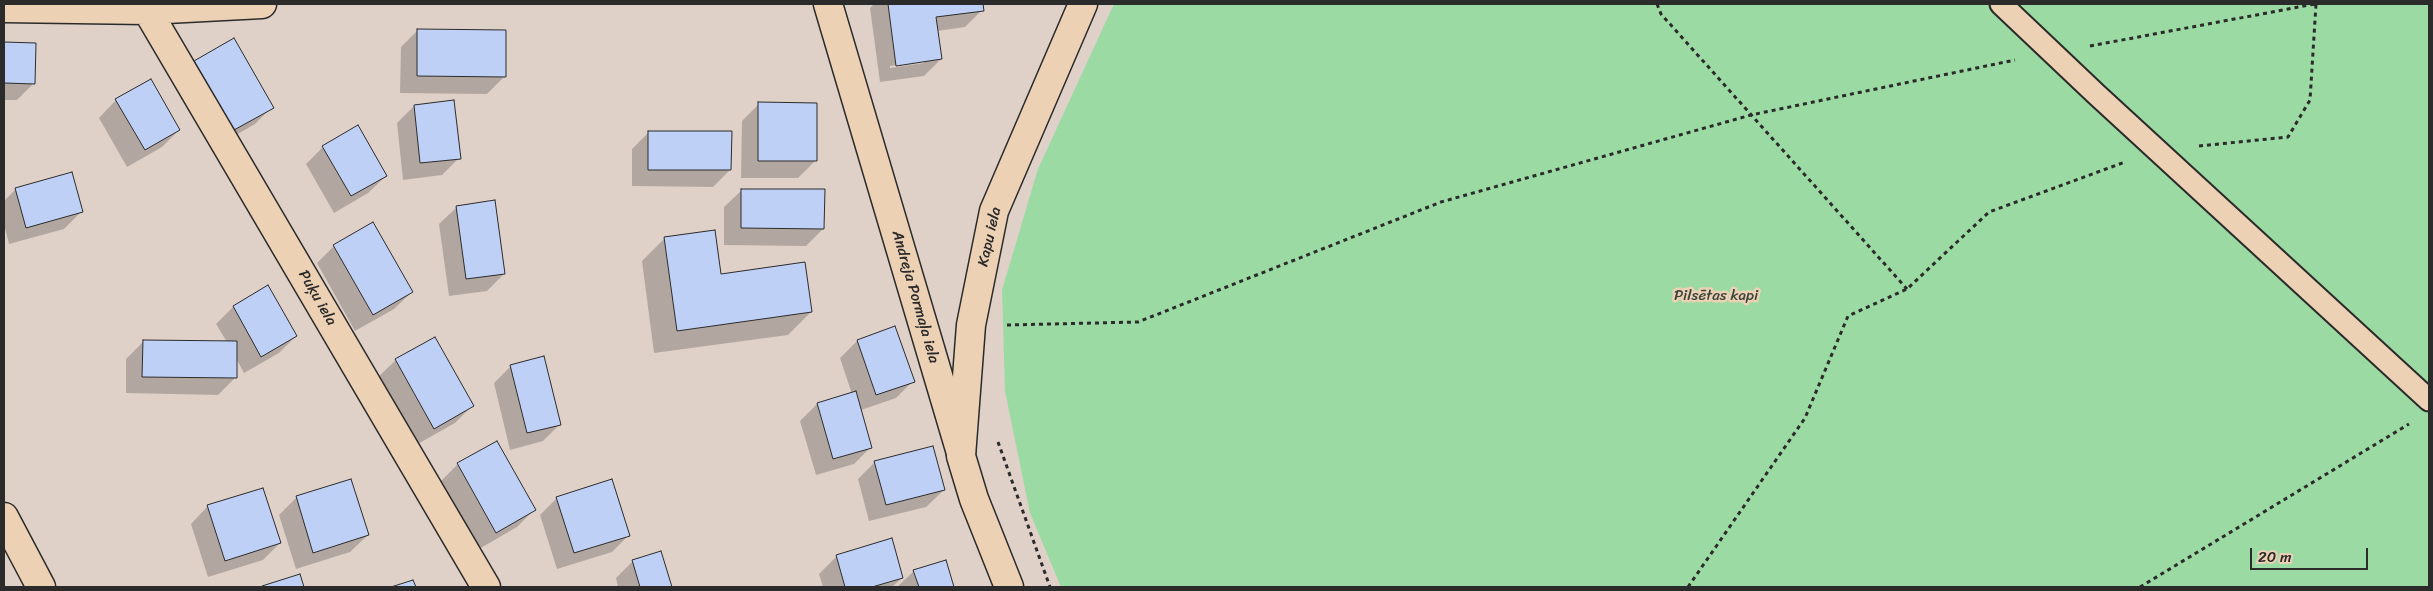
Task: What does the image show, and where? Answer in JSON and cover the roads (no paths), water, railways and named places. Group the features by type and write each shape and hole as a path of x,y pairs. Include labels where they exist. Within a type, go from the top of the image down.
{"street":[{"path":"4,8 147,10 262,4"},
{"name":"Andreja Pormaļa iela","path":"828,4 974,499 1009,587"},
{"name":"Kapu iela","path":"962,456 971,325 994,211 1084,4"},
{"name":"Puķu iela","path":"147,10 486,587"},
{"path":"4,517 41,587"}],"lane":[{"path":"2001,4 2429,400"}],"park label":[{"name":"Pilsētas kapi","path":"1716,296"}]}
